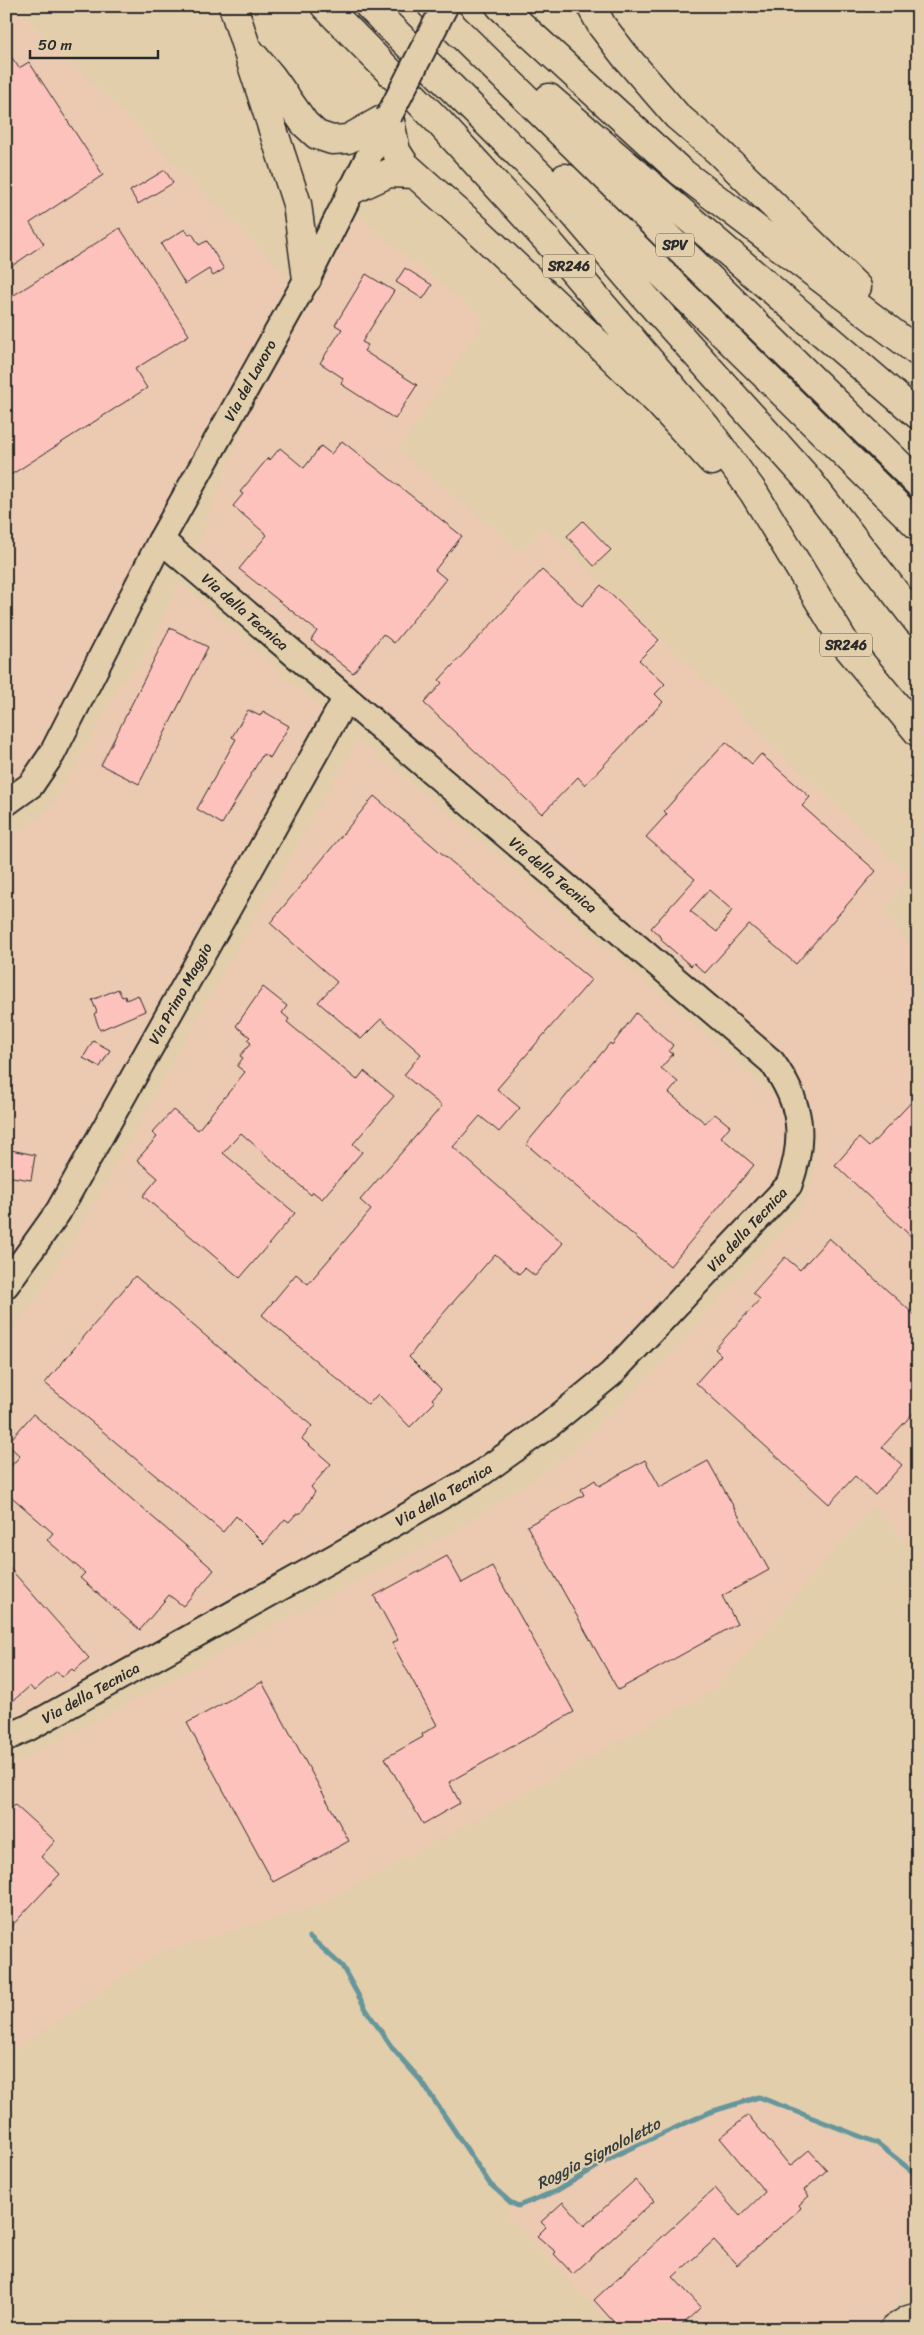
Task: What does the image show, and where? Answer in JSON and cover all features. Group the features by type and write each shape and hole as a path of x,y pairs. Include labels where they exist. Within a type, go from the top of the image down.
{"main road":[{"path":"233,6 297,204 307,279"},
{"name":"SR246","path":"325,6 439,122 547,240 634,340 706,427 754,493 785,548 846,645 918,732"},
{"path":"369,6 546,181 645,297 806,477 918,622"},
{"name":"SPV","path":"389,6 918,526"},
{"name":"SPV","path":"432,6 918,483"},
{"path":"453,6 555,103 918,415"},
{"path":"591,6 625,56 677,116 718,151 918,346"},
{"path":"503,9 680,171 918,352"},
{"path":"247,48 271,76 304,124 317,135 332,140 348,139 390,116 396,151 414,174 471,224 659,403 714,463 785,548"},
{"path":"352,190 389,172 414,174"},
{"path":"894,2329 908,2320 918,2317"}],"street":[{"name":"Via del Lavoro","path":"6,803 31,785 52,754 161,540 307,279 445,6"},
{"name":"Via della Tecnica","path":"6,1738 28,1728 362,1542 480,1474 550,1424 611,1374 789,1185 796,1165 800,1136 797,1111 786,1082 772,1062 161,540"},
{"name":"Via Primo Maggio","path":"6,1285 62,1203 346,698"}],"shaded area":[{"path":"6,6 14,6 299,287 344,206 485,319 399,450 522,553 544,527 910,877 882,910 918,954 918,1554 872,1506 717,1688 320,1905 158,1953 6,2056 6,1767 87,1726 220,1653 448,1534 537,1477 578,1447 667,1358 800,1211 812,1185 816,1158 813,1115 801,1087 192,559 297,289 240,369 98,672 6,807"},
{"path":"180,583 338,723 6,1296 6,834 20,830 39,818 54,803 93,737 120,683 141,663"},
{"path":"358,740 463,826 673,1005 780,1102 788,1121 787,1179 562,1427 6,1739 6,1338 41,1293 90,1212 214,989"},
{"path":"748,2095 918,2166 918,2272 880,2329 616,2329 504,2212"}],"building":[{"path":"6,49 19,68 29,62 103,175 30,223 44,244 6,270"},
{"path":"165,170 173,183 138,204 130,191"},
{"path":"120,228 189,335 135,369 147,388 6,478 6,300"},
{"path":"185,229 189,235 192,233 199,245 207,241 224,269 213,276 209,269 185,284 161,244"},
{"path":"405,268 432,285 423,299 396,282"},
{"path":"366,274 394,291 362,342 368,345 364,351 417,385 395,419 341,384 343,378 320,363 342,329 335,325"},
{"path":"342,441 462,536 435,570 446,579 394,643 383,634 353,673 311,640 317,631 239,569 267,535 233,506 243,494 240,492 268,458 270,460 280,448 304,468 321,446 331,454"},
{"path":"583,521 611,550 594,566 567,536"},
{"path":"542,570 582,606 601,585 659,640 639,660 665,684 655,694 663,702 585,785 578,777 542,814 424,703 442,683 439,680"},
{"path":"170,628 208,647 139,784 101,765"},
{"path":"248,710 260,716 263,711 289,726 270,758 263,754 222,824 197,809 236,739 232,737"},
{"path":"726,742 752,764 761,754 810,797 802,806 876,871 796,964 749,924 705,973 694,963 691,966 661,940 662,938 651,928 695,879 646,837 667,814 664,811","holes":["709,890 732,910 717,932 690,911"]},
{"path":"374,796 591,980 497,1089 520,1108 499,1132 480,1116 453,1147 563,1243 535,1276 525,1268 519,1274 495,1254 435,1323 409,1357 441,1389 432,1399 435,1402 410,1427 378,1394 368,1405 262,1315 296,1274 308,1284 371,1210 360,1200 442,1106 404,1075 421,1054 381,1019 361,1039 318,1002 337,982 270,923"},
{"path":"263,987 287,1006 282,1013 289,1019 287,1022 357,1080 364,1071 394,1096 353,1144 362,1152 322,1199 313,1192 311,1195 241,1133 223,1153 295,1213 240,1278 143,1196 158,1178 137,1160 157,1137 152,1133 173,1110 198,1130 245,1072 237,1066 243,1058 240,1056 251,1043 247,1040 250,1037 236,1026"},
{"path":"118,989 122,997 125,996 126,1000 138,995 145,1011 100,1030 94,1014 97,1012 92,1000"},
{"path":"636,1013 673,1045 669,1051 673,1054 661,1068 678,1082 669,1093 705,1123 715,1114 730,1126 721,1137 754,1165 670,1266 526,1144 610,1043 612,1045"},
{"path":"93,1041 110,1050 100,1067 83,1058"},
{"path":"918,1095 918,1243 835,1165 859,1138 869,1147"},
{"path":"6,1149 35,1155 31,1180 6,1176"},
{"path":"829,1238 918,1318 918,1408 882,1447 902,1465 875,1495 855,1476 829,1504 696,1383 721,1355 715,1349 760,1299 753,1293 785,1257 800,1270"},
{"path":"135,1276 312,1426 302,1439 331,1464 311,1487 315,1492 301,1513 296,1514 289,1522 285,1519 264,1544 236,1516 223,1532 45,1383"},
{"path":"33,1414 214,1570 183,1606 169,1595 140,1630 80,1578 85,1573 47,1540 53,1533 6,1492 6,1472 20,1456 7,1444"},
{"path":"645,1460 660,1487 708,1461 769,1570 722,1596 737,1624 618,1690 527,1526 584,1495 581,1489 595,1480 599,1486"},
{"path":"447,1556 462,1583 492,1566 574,1712 449,1782 460,1803 423,1824 385,1758 423,1737 422,1734 437,1725 392,1643 398,1640 374,1596"},
{"path":"6,1564 89,1658 74,1671 72,1669 62,1677 57,1671 34,1691 30,1686 6,1707"},
{"path":"262,1682 349,1841 273,1882 187,1723"},
{"path":"15,1805 55,1841 41,1857 60,1874 6,1932 6,1814"},
{"path":"748,2115 790,2166 809,2150 827,2170 804,2190 809,2196 799,2205 801,2208 737,2265 714,2240 673,2277 701,2307 678,2329 620,2329 594,2300 715,2188 740,2216 765,2192 720,2138"},
{"path":"635,2180 654,2201 573,2274 554,2254 556,2252 537,2236 546,2227 541,2222 563,2202 584,2226"}],"waterway":[{"name":"Roggia Signololetto","path":"310,1937 342,1966 367,2011 393,2049 422,2082 490,2184 510,2202 518,2206 556,2191 618,2154 710,2112 759,2097 877,2143 918,2176"}]}
